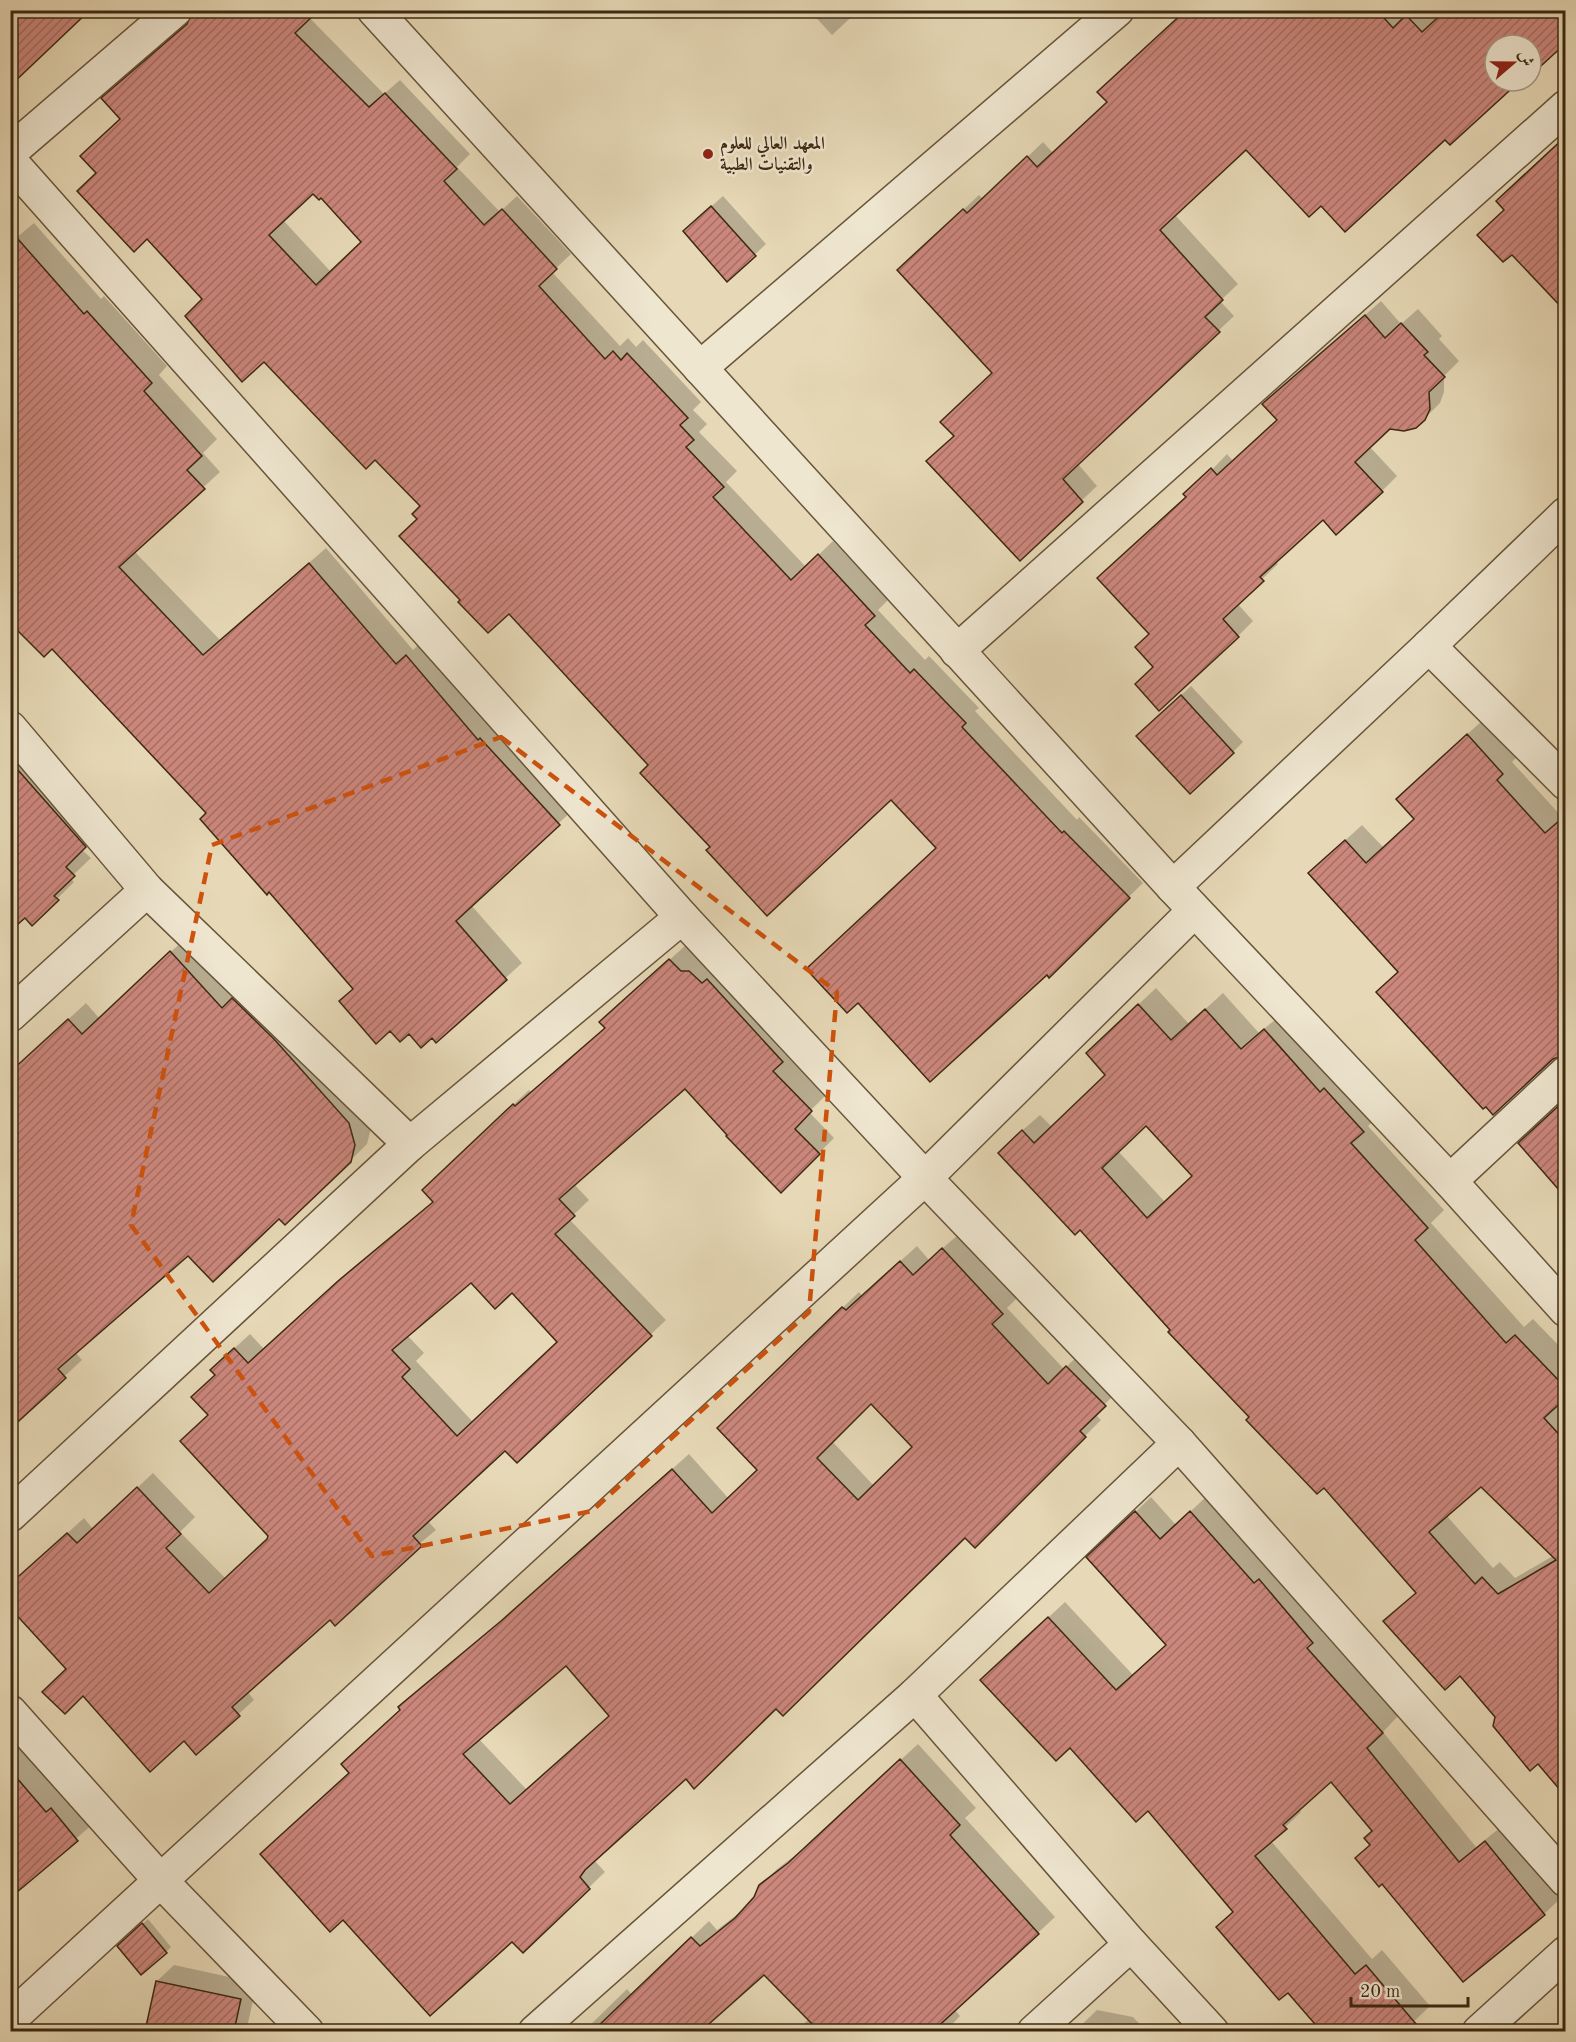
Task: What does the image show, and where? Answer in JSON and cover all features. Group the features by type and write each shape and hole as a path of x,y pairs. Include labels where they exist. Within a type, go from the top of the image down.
{"street":[{"path":"10,152 176,10"},
{"path":"374,10 1194,911 1450,1181 1566,1310"},
{"path":"700,368 1117,10"},
{"path":"957,651 1566,107"},
{"path":"10,161 682,917 925,1178 1179,1443 1566,1880"},
{"path":"1173,887 1566,514"},
{"path":"1429,646 1566,783"},
{"path":"10,728 147,890 410,1144"},
{"path":"10,1015 147,890"},
{"path":"10,2019 925,1178 1194,911"},
{"path":"10,1515 410,1144 682,917"},
{"path":"1450,1181 1566,1073"},
{"path":"536,2031 915,1695 1179,1443"},
{"path":"915,1695 1131,1944 1212,2031"},
{"path":"10,1712 160,1880 307,2031"},
{"path":"1034,2031 1131,1944"},
{"path":"1479,2031 1566,1953"}],"highlighted area":[{"path":"501,737 837,992 809,1312 592,1511 372,1556 131,1225 212,845"}],"building":[{"path":"10,10 90,10 10,86"},
{"path":"193,10 319,10 295,33 369,107 385,93 457,169 444,181 484,225 502,209 557,269 539,286 605,359 613,351 621,360 627,353 688,418 680,425 694,440 686,447 724,487 713,497 791,580 818,554 875,616 865,625 910,673 914,669 966,723 962,727 1062,833 1064,831 1130,898 1049,978 1047,975 930,1082 858,1003 847,1013 806,969 936,848 891,800 767,916 706,850 710,847 640,773 648,765 509,614 488,633 399,536 417,519 412,514 420,506 375,460 366,469 264,362 242,382 185,316 202,299 147,239 134,252 77,191 96,173 80,156 120,119 101,98 187,24","holes":["313,194 319,200 321,198 361,242 316,285 269,235"]},
{"path":"1186,10 1377,10 1393,28 1406,15 1422,32 1446,10 1566,10 1566,43 1543,64 1543,33 1483,33 1483,93 1507,93 1450,145 1445,140 1345,232 1321,206 1309,217 1246,150 1160,230 1223,300 1205,317 1220,332 1063,479 1083,502 1020,561 926,461 954,436 940,422 992,373 897,270 963,209 967,213 1027,156 1037,167 1107,102 1097,92"},
{"path":"1566,136 1566,312 1512,255 1503,262 1477,235 1504,210 1496,201"},
{"path":"711,206 756,256 727,282 683,231"},
{"path":"10,230 84,314 87,311 152,383 144,391 202,456 187,470 205,489 119,567 203,655 309,563 396,664 406,655 478,740 480,738 560,825 456,921 507,980 436,1043 432,1038 421,1048 409,1034 400,1042 390,1031 376,1044 339,1001 353,989 269,892 267,895 200,819 206,813 52,649 44,657 10,623"},
{"path":"1365,315 1385,338 1401,323 1428,352 1424,355 1445,377 1429,392 1430,409 1425,420 1416,428 1404,431 1390,429 1355,462 1383,492 1336,535 1323,520 1260,577 1264,581 1223,619 1239,637 1159,711 1135,684 1153,667 1135,647 1149,634 1097,578 1186,497 1183,494 1211,468 1217,475 1277,420 1262,404"},
{"path":"1181,695 1234,753 1190,794 1136,736"},
{"path":"1467,734 1503,774 1497,780 1545,833 1566,815 1566,1055 1553,1059 1493,1115 1486,1107 1483,1109 1376,992 1398,972 1308,873 1345,840 1366,863 1414,819 1396,799"},
{"path":"10,761 86,847 66,867 75,876 54,896 59,900 32,926 25,918 10,931"},
{"path":"170,951 222,1008 232,998 274,1039 349,1123 355,1145 351,1162 285,1225 279,1219 213,1282 188,1256 58,1369 66,1378 10,1429 10,1072 68,1019 82,1034"},
{"path":"669,959 681,971 689,971 702,983 707,979 783,1062 773,1071 812,1111 795,1129 820,1154 781,1193 685,1089 559,1199 575,1216 555,1234 652,1336 517,1463 505,1451 413,1536 422,1546 335,1626 330,1620 232,1707 240,1716 196,1755 184,1741 150,1772 83,1696 65,1714 42,1692 66,1669 10,1608 10,1584 67,1533 77,1543 137,1487 181,1534 166,1548 209,1593 267,1539 268,1536 180,1441 208,1415 191,1397 215,1375 210,1370 234,1348 248,1363 338,1281 433,1202 422,1190 513,1104 515,1106 605,1028 599,1022","holes":["471,1283 495,1309 512,1293 557,1342 457,1436 402,1377 410,1369 392,1350"]},
{"path":"1138,1004 1171,1040 1205,1009 1241,1049 1264,1029 1320,1092 1324,1088 1364,1132 1351,1143 1428,1228 1415,1240 1506,1343 1515,1335 1566,1388 1566,1398 1544,1418 1566,1442 1566,1797 1538,1764 1530,1771 1493,1726 1495,1717 1460,1676 1445,1690 1383,1621 1416,1593 1324,1488 1317,1494 1246,1420 1249,1417 1168,1332 1170,1330 1080,1230 1075,1235 998,1153 1022,1130 1034,1143 1105,1075 1086,1053","holes":["1146,1126 1192,1176 1147,1218 1102,1168","1481,1487 1556,1560 1498,1594 1482,1577 1475,1584 1429,1532"]},
{"path":"1566,1099 1566,1198 1518,1143"},
{"path":"942,1248 1003,1314 992,1324 1048,1384 1066,1366 1106,1406 1080,1431 1086,1437 975,1548 965,1538 783,1716 776,1709 694,1789 686,1779 585,1870 580,1877 590,1889 523,1953 512,1942 430,2016 343,1920 330,1932 260,1854 349,1773 341,1764 400,1710 398,1707 501,1621 672,1469 712,1513 757,1470 717,1428 842,1307 846,1310 900,1261 913,1275","holes":["871,1404 912,1447 858,1500 817,1458","566,1666 609,1716 510,1804 463,1754"]},
{"path":"1135,1511 1160,1539 1190,1511 1254,1583 1259,1579 1313,1643 1307,1648 1383,1733 1367,1748 1459,1862 1485,1841 1545,1915 1463,1982 1382,1884 1379,1887 1355,1858 1370,1845 1364,1838 1372,1831 1331,1782 1283,1825 1287,1829 1255,1856 1355,1974 1366,1965 1422,2031 1321,2031 1288,1993 1279,2000 1216,1927 1233,1912 1148,1811 1136,1822 1070,1748 1056,1761 980,1680 1048,1617 1116,1690 1166,1645 1086,1557"},
{"path":"900,1759 960,1825 950,1835 1039,1934 933,2031 819,2031 764,1975 701,2031 593,2031 691,1937 700,1946 735,1918 754,1897 759,1885 788,1863"},
{"path":"10,1770 46,1812 51,1808 78,1841 10,1898"},
{"path":"142,1923 167,1953 141,1975 117,1946"},
{"path":"156,1981 241,1999 234,2031 145,2031"}],"place":[{"name":"المعهد العالي للعلوم والتقنيات الطبية","path":"708,154"}]}
